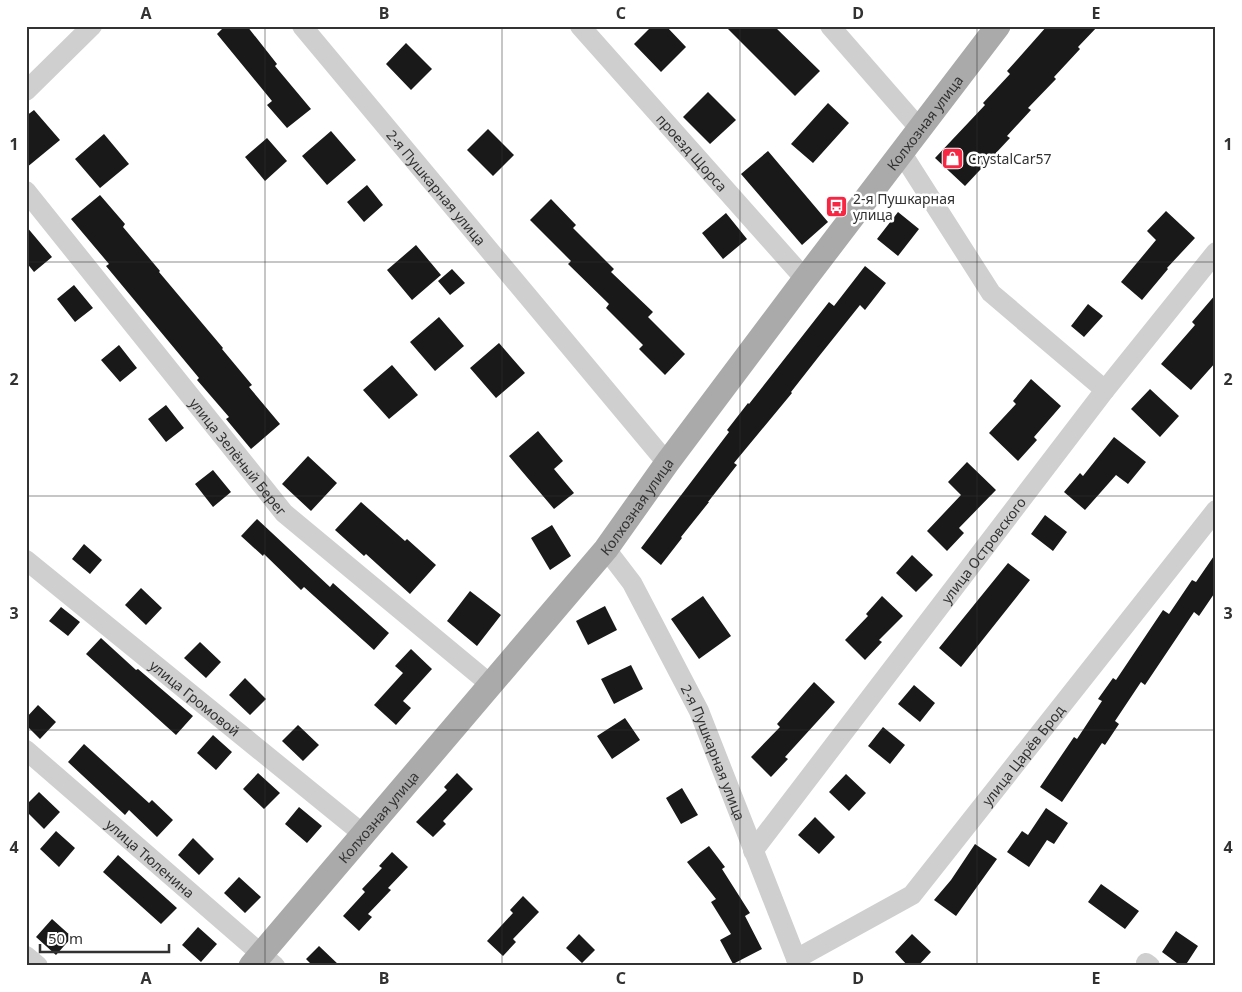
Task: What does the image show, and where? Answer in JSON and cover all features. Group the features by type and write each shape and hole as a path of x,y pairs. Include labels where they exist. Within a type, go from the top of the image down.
{"main road":[{"name":"Колхозная улица","path":"262,962 362,834 606,549 667,463 998,26"}],"street":[{"path":"26,91 92,26"},
{"name":"2-я Пушкарная улица","path":"302,26 667,463"},
{"name":"проезд Щорса","path":"580,26 805,279"},
{"path":"830,26 919,128"},
{"path":"901,152 991,293 1105,390"},
{"name":"улица Зелёный Берег","path":"26,191 284,513 490,684"},
{"name":"улица Островского","path":"753,851 1105,390 1216,252"},
{"name":"улица Царёв Брод","path":"797,962 912,895 1216,510"},
{"name":"2-я Пушкарная улица","path":"606,549 632,583 699,712 797,962"},
{"name":"улица Громовой","path":"26,560 362,834"},
{"name":"улица Тюленина","path":"26,750 262,962"},
{"path":"26,956 38,966"}],"building":[{"path":"225,26 247,26 277,64 275,66 311,109 287,128 267,105 272,101 217,34"},
{"path":"652,26 666,26 686,47 661,72 634,44"},
{"path":"725,26 774,26 820,71 795,96"},
{"path":"1047,26 1098,26 1054,77 1056,79 1028,108 1031,110 1007,136 1010,138 965,186 935,158 985,105 983,103 1010,74 1007,71"},
{"path":"406,43 432,69 411,90 386,64"},
{"path":"708,92 736,120 710,144 683,117"},
{"path":"828,103 849,123 813,163 791,144"},
{"path":"34,110 60,140 26,168 26,116"},
{"path":"488,129 514,155 493,176 467,150"},
{"path":"331,131 356,160 327,185 302,156"},
{"path":"104,134 129,164 100,188 75,159"},
{"path":"267,138 287,161 265,181 245,157"},
{"path":"768,151 828,222 802,245 741,174"},
{"path":"367,185 383,205 364,222 347,202"},
{"path":"100,195 125,224 123,227 159,272 223,348 252,385 249,387 280,424 251,449 226,419 229,417 197,380 199,378 106,266 109,264 71,219"},
{"path":"551,199 576,225 573,228 614,269 611,272 653,312 648,317 685,354 665,375 639,349 643,345 606,308 609,304 568,264 571,261 530,220"},
{"path":"1166,211 1195,238 1167,268 1142,300 1121,282 1156,240 1147,231"},
{"path":"898,212 919,229 898,256 877,239"},
{"path":"726,213 747,239 723,259 702,233"},
{"path":"26,226 52,257 34,272 26,262"},
{"path":"416,245 441,275 412,300 387,270"},
{"path":"865,266 886,283 865,310 860,305 820,355 792,393 734,463 737,465 661,565 641,548 729,432 727,430 748,403 829,302 834,306"},
{"path":"452,269 465,283 450,295 438,281"},
{"path":"74,285 93,308 75,322 57,299"},
{"path":"1216,294 1216,362 1191,390 1161,364 1195,325 1192,322"},
{"path":"1088,304 1103,316 1084,337 1071,326"},
{"path":"439,317 464,346 435,371 410,342"},
{"path":"499,343 525,373 496,398 470,368"},
{"path":"119,345 137,368 120,382 101,360"},
{"path":"392,365 418,395 389,419 363,390"},
{"path":"1031,379 1061,406 1034,437 1037,440 1018,461 989,433 1016,404 1013,401"},
{"path":"1150,389 1179,416 1160,437 1131,409"},
{"path":"166,405 184,428 166,442 148,419"},
{"path":"538,431 563,461 554,469 574,493 554,509 509,456"},
{"path":"1114,437 1146,462 1128,484 1116,475 1085,510 1064,492 1080,473 1083,476"},
{"path":"308,456 337,483 311,511 282,484"},
{"path":"967,462 996,490 959,528 964,533 947,551 927,531 961,495 948,482"},
{"path":"213,470 231,492 213,507 195,484"},
{"path":"361,502 405,541 407,539 436,565 410,594 366,554 364,556 335,530"},
{"path":"1045,515 1067,532 1053,551 1031,534"},
{"path":"257,519 330,587 333,583 389,633 374,650 304,587 301,590 264,554 263,556 241,536"},
{"path":"552,525 571,556 550,570 531,538"},
{"path":"84,544 102,560 90,574 72,559"},
{"path":"1216,553 1216,591 1199,616 1194,612 1145,685 1141,682 1115,721 1119,724 1105,745 1102,743 1062,802 1040,787 1074,737 1077,739 1102,701 1098,699 1113,678 1116,680 1163,610 1169,614 1192,580 1196,582"},
{"path":"912,555 933,575 916,592 896,573"},
{"path":"1008,563 1030,580 961,667 939,648"},
{"path":"141,588 162,608 146,625 125,605"},
{"path":"470,591 501,615 477,646 447,621"},
{"path":"703,596 731,636 699,659 671,619"},
{"path":"882,596 903,616 879,640 882,642 865,660 845,640 868,616 866,614"},
{"path":"605,606 617,630 588,645 576,621"},
{"path":"61,607 80,622 68,636 49,621"},
{"path":"101,638 136,670 138,669 193,716 176,735 86,654"},
{"path":"200,642 221,662 206,678 184,658"},
{"path":"411,649 432,669 403,701 411,708 396,725 374,705 403,673 395,666"},
{"path":"631,665 643,689 614,704 601,679"},
{"path":"245,678 266,699 250,715 229,695"},
{"path":"814,682 835,702 785,757 788,759 771,777 751,757 780,727 777,724"},
{"path":"914,685 935,703 920,722 898,704"},
{"path":"38,705 56,722 40,739 26,725 26,718"},
{"path":"625,718 640,740 612,759 597,736"},
{"path":"298,725 319,745 303,761 282,741"},
{"path":"883,727 905,745 890,764 868,746"},
{"path":"213,735 232,752 216,770 197,753"},
{"path":"84,744 149,803 152,800 173,820 157,837 129,810 125,815 68,762"},
{"path":"258,773 280,793 264,809 243,789"},
{"path":"457,773 473,789 443,821 446,824 433,837 416,822 447,790 444,787"},
{"path":"846,774 866,793 849,811 829,792"},
{"path":"682,788 698,815 681,824 666,798"},
{"path":"39,792 60,812 44,829 26,811 26,805"},
{"path":"299,807 322,826 307,843 285,824"},
{"path":"1046,808 1068,823 1054,844 1047,840 1029,867 1007,852 1022,831 1028,835"},
{"path":"815,817 835,837 819,854 798,835"},
{"path":"56,831 75,848 59,867 40,849"},
{"path":"193,838 214,859 199,875 178,855"},
{"path":"975,844 997,859 956,916 934,900 951,880"},
{"path":"709,846 725,867 722,869 750,913 745,916 762,949 733,964 720,940 731,934 711,902 716,899 687,862"},
{"path":"392,852 408,867 388,888 391,890 368,914 372,917 359,931 343,916 365,892 362,889 382,868 379,866"},
{"path":"118,855 177,908 161,924 103,872"},
{"path":"239,877 261,897 245,913 224,893"},
{"path":"1101,884 1139,911 1125,929 1088,902"},
{"path":"523,896 539,912 513,939 516,942 503,956 487,941 513,913 510,910"},
{"path":"52,919 72,937 56,955 36,937"},
{"path":"198,927 217,944 201,962 182,945"},
{"path":"1176,931 1198,946 1185,966 1181,966 1162,952"},
{"path":"579,934 595,950 582,963 566,948"},
{"path":"912,934 931,952 918,966 908,966 895,952"},
{"path":"319,946 340,966 313,966 306,959"}],"place":[{"name":"CrystalCar57","path":"952,158"},
{"name":"2-я Пушкарная улица","path":"837,206"}]}
